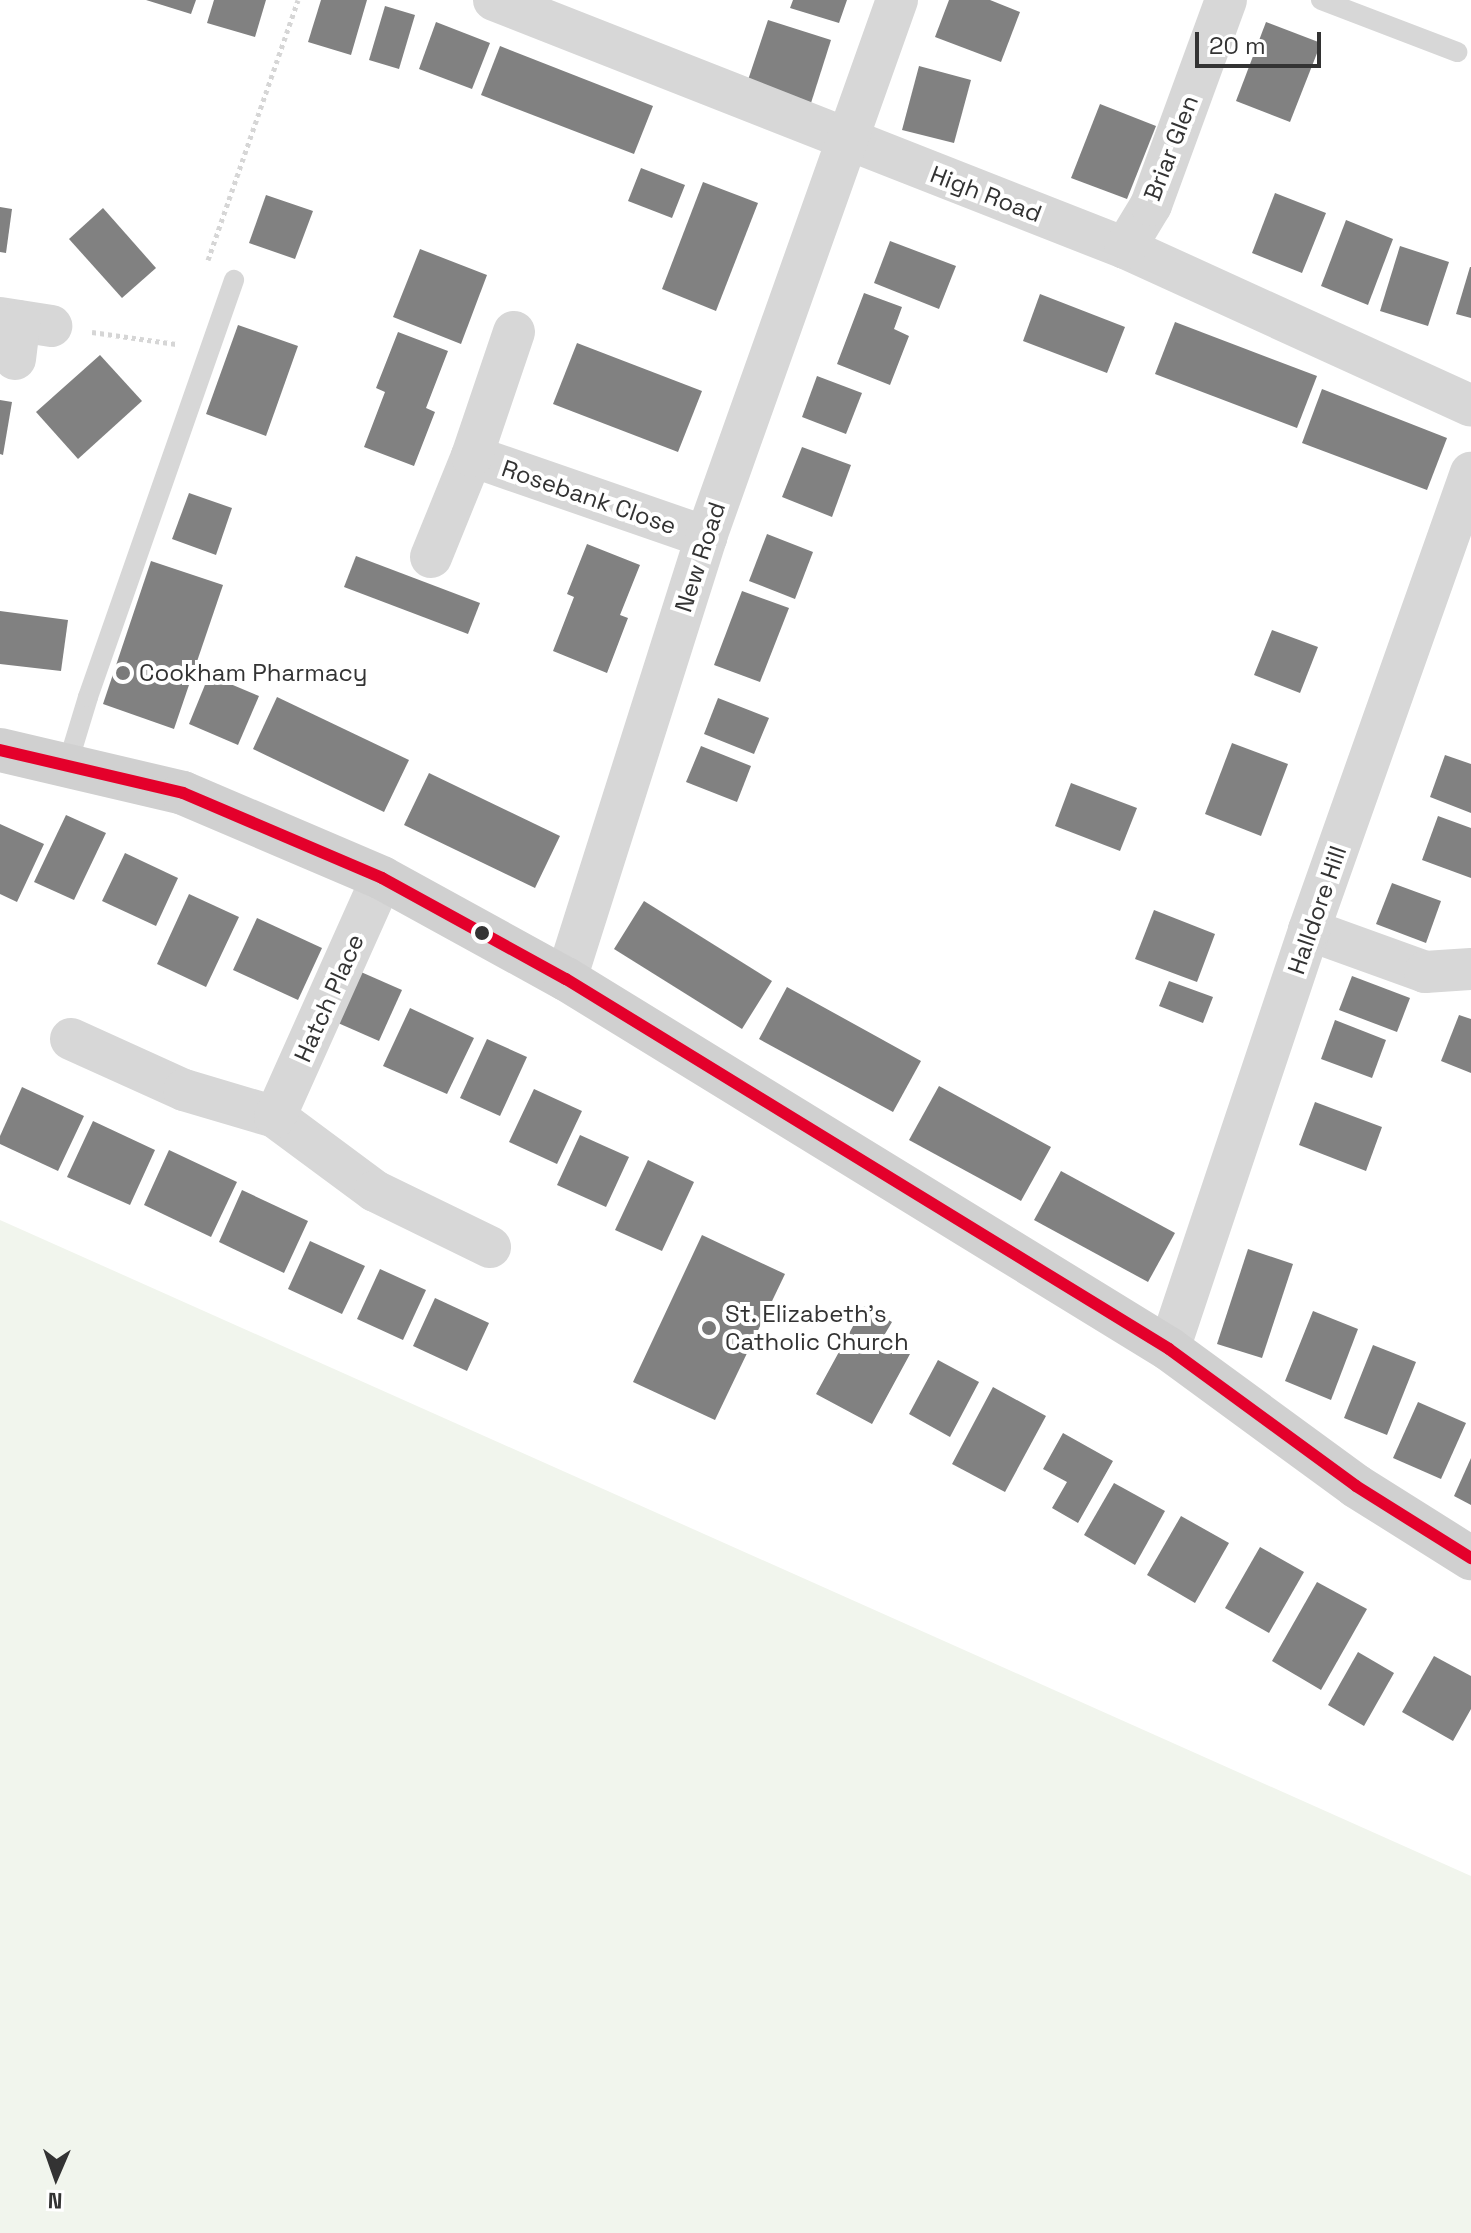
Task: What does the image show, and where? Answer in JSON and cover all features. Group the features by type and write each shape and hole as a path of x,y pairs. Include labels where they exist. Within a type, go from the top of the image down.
{"street":[{"name":"High Road","path":"494,0 1125,248 1471,406"},
{"name":"New Road","path":"566,979 706,537 897,0"},
{"name":"Briar Glen","path":"1125,248 1151,205 1226,0"},
{"name":"Rosebank Close","path":"431,557 472,456 514,332"},
{"name":"Rosebank Close","path":"472,456 706,537"},
{"name":"Halldore Hill","path":"1169,1349 1309,930 1471,473"},
{"path":"0,750 68,763 183,793 382,878 566,979 1169,1349 1356,1486 1471,1558"},
{"name":"Hatch Place","path":"275,1117 382,878"},
{"path":"1309,930 1425,972 1471,969"},
{"path":"71,1039 184,1090 275,1117 375,1191 490,1247"}],"lane":[{"path":"1321,0 1457,52"},
{"path":"68,763 88,697 234,280"}],"path":[{"path":"206,268 256,112 298,0"},
{"path":"21,331 175,346 180,333"}],"shaded area":[{"path":"0,1220 1471,1876 1471,2233 0,2233"}],"building":[{"path":"146,0 196,0 191,14"},
{"path":"214,0 266,0 255,37 207,23"},
{"path":"321,0 367,0 351,55 308,42"},
{"path":"793,0 847,0 839,23 790,8"},
{"path":"949,0 990,0 1020,12 1001,62 935,37"},
{"path":"385,6 415,15 399,69 369,60"},
{"path":"768,20 831,40 811,103 747,83"},
{"path":"436,22 490,43 472,89 419,69"},
{"path":"1266,22 1321,43 1290,122 1236,101"},
{"path":"500,46 653,106 634,154 481,95"},
{"path":"919,66 971,80 954,143 902,130"},
{"path":"1100,104 1156,126 1127,199 1071,178"},
{"path":"641,168 685,185 672,218 628,201"},
{"path":"703,182 758,203 716,311 662,289"},
{"path":"1275,193 1326,213 1302,273 1252,253"},
{"path":"266,195 313,211 295,259 249,243"},
{"path":"0,207 12,209 6,253 0,252"},
{"path":"103,208 156,268 122,298 69,239"},
{"path":"1346,220 1393,239 1368,305 1321,286"},
{"path":"890,241 956,266 939,309 874,283"},
{"path":"1400,246 1449,262 1428,326 1380,311"},
{"path":"420,249 487,275 461,344 393,317"},
{"path":"1471,267 1471,318 1456,314"},
{"path":"864,293 902,307 894,329 909,336 890,385 837,364"},
{"path":"1040,294 1125,327 1107,373 1023,341"},
{"path":"1175,322 1317,376 1297,428 1155,374"},
{"path":"238,325 298,346 266,436 206,414"},
{"path":"398,332 448,351 426,408 435,412 414,466 364,447 385,392 376,388"},
{"path":"577,343 702,391 678,452 553,404"},
{"path":"100,355 142,401 78,459 36,412"},
{"path":"817,376 862,393 846,434 802,417"},
{"path":"1322,389 1447,438 1427,490 1302,443"},
{"path":"0,400 12,402 3,455 0,454"},
{"path":"802,447 851,465 832,517 782,497"},
{"path":"189,493 232,508 216,555 172,539"},
{"path":"767,534 813,552 795,599 749,581"},
{"path":"587,544 640,565 620,615 628,618 607,673 553,651 574,597 567,594"},
{"path":"356,556 480,603 468,634 344,587"},
{"path":"151,561 223,585 174,729 103,704"},
{"path":"742,591 789,608 760,682 714,665"},
{"path":"0,611 68,620 61,671 0,664"},
{"path":"1272,630 1318,647 1300,693 1254,675"},
{"path":"209,675 259,696 238,745 189,724"},
{"path":"277,697 409,760 384,812 253,749"},
{"path":"718,698 769,718 754,754 704,734"},
{"path":"1232,743 1288,764 1261,836 1205,814"},
{"path":"701,746 751,766 737,802 686,782"},
{"path":"1445,755 1471,764 1471,813 1430,797"},
{"path":"429,773 560,836 535,888 404,825"},
{"path":"1071,783 1137,808 1120,851 1055,826"},
{"path":"66,815 106,833 74,900 34,882"},
{"path":"1438,816 1471,828 1471,878 1422,860"},
{"path":"0,824 44,844 17,902 0,894"},
{"path":"125,853 178,878 156,926 102,901"},
{"path":"1392,883 1441,901 1426,943 1376,924"},
{"path":"189,894 239,917 206,987 157,964"},
{"path":"644,901 772,981 742,1029 614,949"},
{"path":"1154,910 1215,934 1197,982 1135,959"},
{"path":"257,918 322,948 298,1000 233,970"},
{"path":"361,972 402,990 379,1041 338,1023"},
{"path":"1352,976 1410,998 1397,1032 1339,1010"},
{"path":"1169,981 1213,997 1203,1023 1159,1006"},
{"path":"787,987 921,1061 893,1112 759,1039"},
{"path":"410,1008 474,1038 447,1094 383,1066"},
{"path":"1459,1015 1471,1019 1471,1073 1441,1061"},
{"path":"1335,1020 1386,1040 1372,1078 1321,1059"},
{"path":"487,1039 527,1057 500,1116 460,1098"},
{"path":"939,1086 1051,1147 1021,1201 909,1140"},
{"path":"22,1087 84,1116 58,1171 0,1144 0,1136"},
{"path":"534,1089 582,1111 557,1164 509,1142"},
{"path":"1315,1102 1382,1127 1366,1171 1299,1145"},
{"path":"93,1121 155,1150 130,1205 67,1177"},
{"path":"580,1135 629,1157 606,1207 557,1185"},
{"path":"169,1150 237,1182 211,1237 144,1205"},
{"path":"648,1160 694,1182 662,1251 615,1230"},
{"path":"1061,1171 1175,1233 1148,1282 1034,1220"},
{"path":"242,1190 308,1221 284,1273 219,1242"},
{"name":"St. Elizabeth's Catholic Church","path":"702,1235 785,1274 715,1420 633,1382"},
{"path":"310,1241 365,1266 342,1314 288,1289"},
{"path":"1248,1249 1293,1264 1262,1358 1217,1344"},
{"path":"380,1269 426,1290 403,1340 357,1319"},
{"path":"435,1298 489,1323 467,1371 413,1346"},
{"path":"864,1306 892,1322 882,1339 910,1354 872,1424 816,1394"},
{"path":"1313,1311 1358,1329 1331,1400 1285,1381"},
{"path":"1373,1345 1416,1362 1387,1435 1344,1418"},
{"path":"938,1360 979,1382 950,1437 909,1414"},
{"path":"993,1387 1046,1416 1005,1492 952,1464"},
{"path":"1418,1402 1466,1423 1441,1479 1393,1458"},
{"path":"1063,1433 1113,1461 1078,1523 1052,1508 1067,1482 1043,1469"},
{"path":"1471,1458 1471,1505 1454,1496"},
{"path":"1114,1483 1165,1511 1135,1565 1084,1535"},
{"path":"1181,1516 1229,1543 1195,1603 1147,1575"},
{"path":"1260,1547 1304,1572 1269,1633 1225,1608"},
{"path":"1317,1582 1367,1609 1321,1690 1272,1661"},
{"path":"1358,1652 1394,1673 1364,1726 1328,1705"},
{"path":"1434,1656 1471,1676 1471,1709 1453,1741 1402,1712"}],"transit line":[{"path":"0,750 183,793 382,878 566,979 1169,1349 1356,1486 1471,1558"}],"place":[{"name":"Cookham Pharmacy","path":"123,673"},
{"name":"St. Elizabeth's Catholic Church","path":"709,1328"}]}
